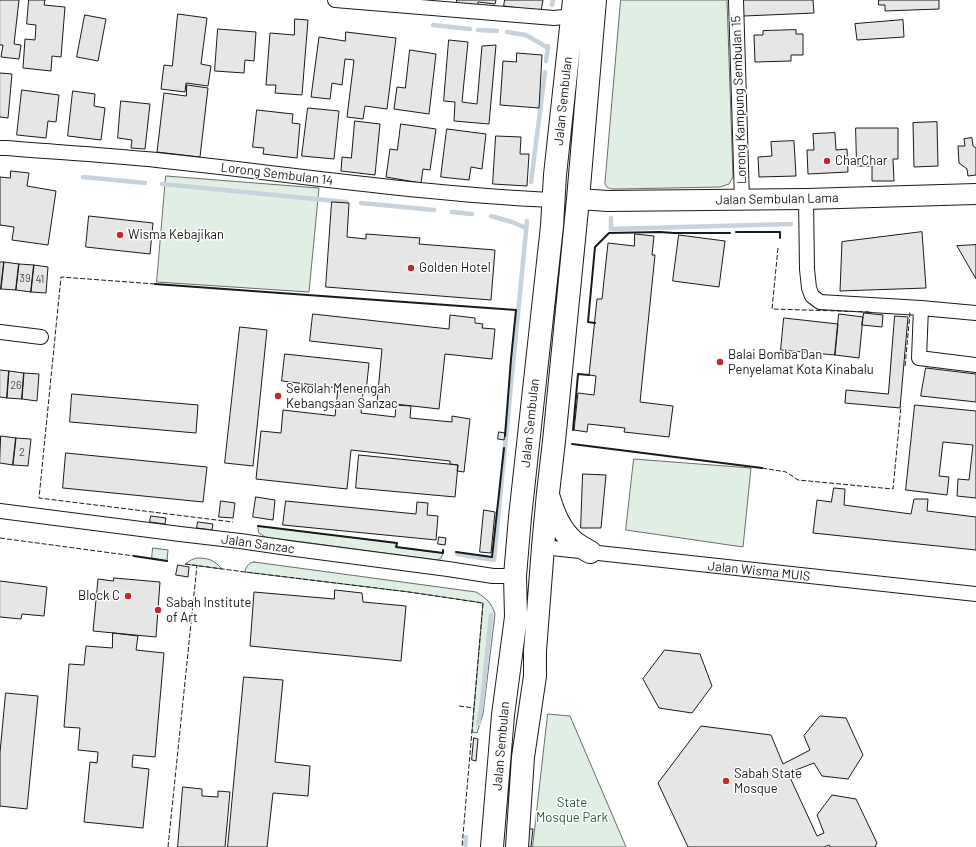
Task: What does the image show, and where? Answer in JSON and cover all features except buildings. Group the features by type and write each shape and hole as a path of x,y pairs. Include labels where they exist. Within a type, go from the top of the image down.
{"main road":[{"name":"Jalan Sembulan","path":"517,847 523,757 535,676 535,651 543,547 578,199 595,0"},
{"name":"Jalan Sembulan","path":"492,847 504,707 516,617 516,576 520,516 552,226 555,175 574,8"},
{"path":"552,226 578,199 555,175"},
{"path":"526,468 540,450 554,441"},
{"path":"548,493 558,522 565,532 574,541 590,552"},
{"path":"516,617 523,603 528,565 543,547 520,516"}],"street":[{"path":"335,0 554,18 574,8"},
{"name":"Lorong Kampung Sembulan 15","path":"736,0 742,200"},
{"name":"Lorong Sembulan 14","path":"0,148 156,160 363,185 483,196 553,200"},
{"name":"Jalan Sembulan Lama","path":"578,199 608,201 806,200 976,194"},
{"path":"806,200 807,269 809,288 812,296 820,302 976,313"},
{"path":"921,308 919,358 976,365"},
{"path":"0,332 41,336"},
{"name":"Jalan Sanzac","path":"0,511 240,541 493,576 516,576"},
{"name":"Jalan Wisma MUIS","path":"543,547 976,594"}],"green space":[{"path":"621,0 727,0 733,177 729,184 720,187 619,189 610,189 606,186"},
{"path":"166,176 319,188 309,292 157,282"},
{"path":"634,459 751,468 743,547 626,530"},
{"path":"258,526 397,543 397,547 443,553 441,558 437,560 265,537 259,533"},
{"path":"153,548 168,550 167,561 152,558"},
{"path":"197,558 211,560 222,569 185,564"},
{"path":"254,562 476,592 483,597 492,606 495,614 483,714 477,733 472,732 483,603 409,592 245,572 250,563"},
{"name":"State Mosque Park","path":"548,714 570,716 626,847 533,847"}],"waterway":[{"path":"552,5 553,0"},
{"path":"433,25 470,29"},
{"path":"478,30 497,31"},
{"path":"507,32 526,35 548,48"},
{"path":"546,61 548,46"},
{"path":"531,182 545,72"},
{"path":"83,177 145,183"},
{"path":"162,184 346,202"},
{"path":"361,203 434,210"},
{"path":"452,212 472,214"},
{"path":"491,216 526,228"},
{"path":"611,218 611,229 791,224"},
{"path":"457,554 494,560 527,221"},
{"path":"478,724 482,703 491,615"},
{"path":"465,847 466,837"}],"fence":[{"path":"778,248 772,309 872,312"},
{"path":"155,284 61,277 39,498 233,522"},
{"path":"905,366 909,313"},
{"path":"762,468 786,472 798,480 893,489 901,406"},
{"path":"0,538 134,556"},
{"path":"185,564 409,592 483,603 462,847"},
{"path":"168,847 197,565"},
{"path":"459,706 474,708"}],"wall":[{"path":"736,232 780,232 780,238"},
{"path":"595,323 588,322 595,247 609,233 730,233"},
{"path":"155,284 516,310 505,436"},
{"path":"573,430 578,374 589,375"},
{"path":"572,444 762,468"},
{"path":"456,552 492,557 504,448"},
{"path":"258,526 397,543 396,547 443,553 443,550"},
{"path":"134,556 167,561"}],"place":[{"name":"CharChar","path":"827,161"},
{"name":"Wisma Kebajikan","path":"120,235"},
{"name":"Golden Hotel","path":"411,268"},
{"name":"Balai Bomba Dan Penyelamat Kota Kinabalu","path":"720,362"},
{"name":"Sekolah Menengah Kebangsaan Sanzac","path":"278,396"},
{"name":"Block C","path":"128,596"},
{"name":"Sabah Institute of Art","path":"158,610"},
{"name":"Sabah State Mosque","path":"726,781"}]}
